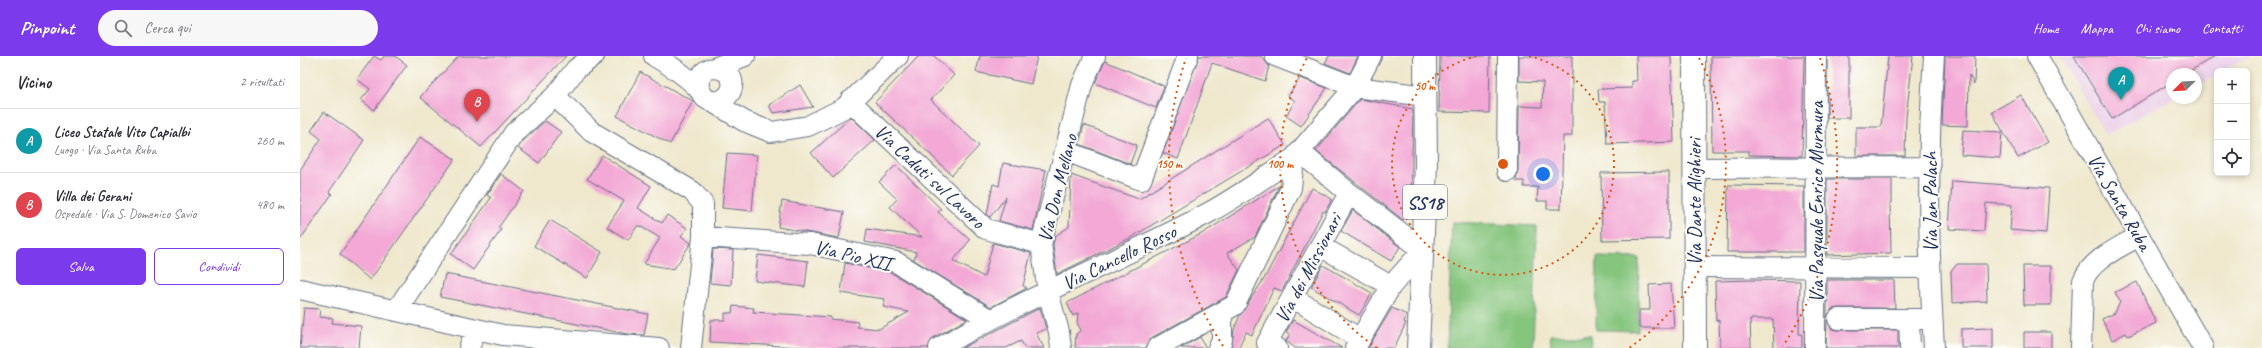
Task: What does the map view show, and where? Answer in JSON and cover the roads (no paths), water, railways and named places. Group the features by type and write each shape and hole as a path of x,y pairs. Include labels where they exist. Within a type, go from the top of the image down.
{"main road":[{"name":"SS18","path":"1418,348 1423,250 1426,56"},
{"name":"Via Dante Alighieri","path":"1694,56 1695,348"}],"street":[{"path":"396,311 514,133 555,96 576,69 594,56"},
{"path":"654,56 707,83 744,121 771,132 808,126 844,108 898,56"},
{"path":"707,83 744,56"},
{"path":"707,83 721,100 731,88 744,56"},
{"path":"1080,56 1082,85"},
{"path":"1082,85 1095,56"},
{"path":"1066,151 1141,180 1188,56"},
{"path":"1276,56 1355,87 1426,96"},
{"path":"1355,87 1371,56"},
{"path":"1507,171 1508,56"},
{"name":"Via Pasquale Enrico Murmura","path":"1815,348 1816,56"},
{"name":"Via Jan Palach","path":"1934,56 1930,111 1930,268 1934,348"},
{"path":"2027,56 2054,86"},
{"name":"Via Santa Ruba","path":"2036,56 2203,348"},
{"path":"707,83 727,72 731,88 744,121"},
{"name":"Via Don Mellano","path":"1061,348 1059,332 1048,292 1041,244 1082,85"},
{"name":"Via Cancello Rosso","path":"939,348 989,319 1093,271 1212,211 1297,155 1355,87"},
{"path":"555,96 592,132 692,191 703,204 703,237 692,348"},
{"name":"Via Caduti sul Lavoro","path":"850,101 986,229 1041,244"},
{"path":"1157,348 1235,305 1292,188 1297,155 1423,250 1391,286 1358,343 1292,297"},
{"path":"1694,168 1930,167"},
{"name":"Via dei Missionari","path":"1272,346 1292,297 1349,193"},
{"path":"2081,348 2083,282 2087,271 2095,263 2139,236"},
{"name":"Via Pio XII","path":"703,237 810,244 896,262 989,319"},
{"path":"1320,246 1391,286"},
{"path":"1694,268 1930,268"},
{"path":"300,289 503,335 659,348"},
{"path":"1218,348 1222,340 1222,312"},
{"path":"1838,319 1932,319"},
{"path":"1909,319 1910,348"},
{"path":"469,348 476,329"}],"place":[{"name":"Liceo Statale Vito Capialbi","path":"2121,100"},
{"name":"Villa dei Gerani","path":"477,122"}]}
